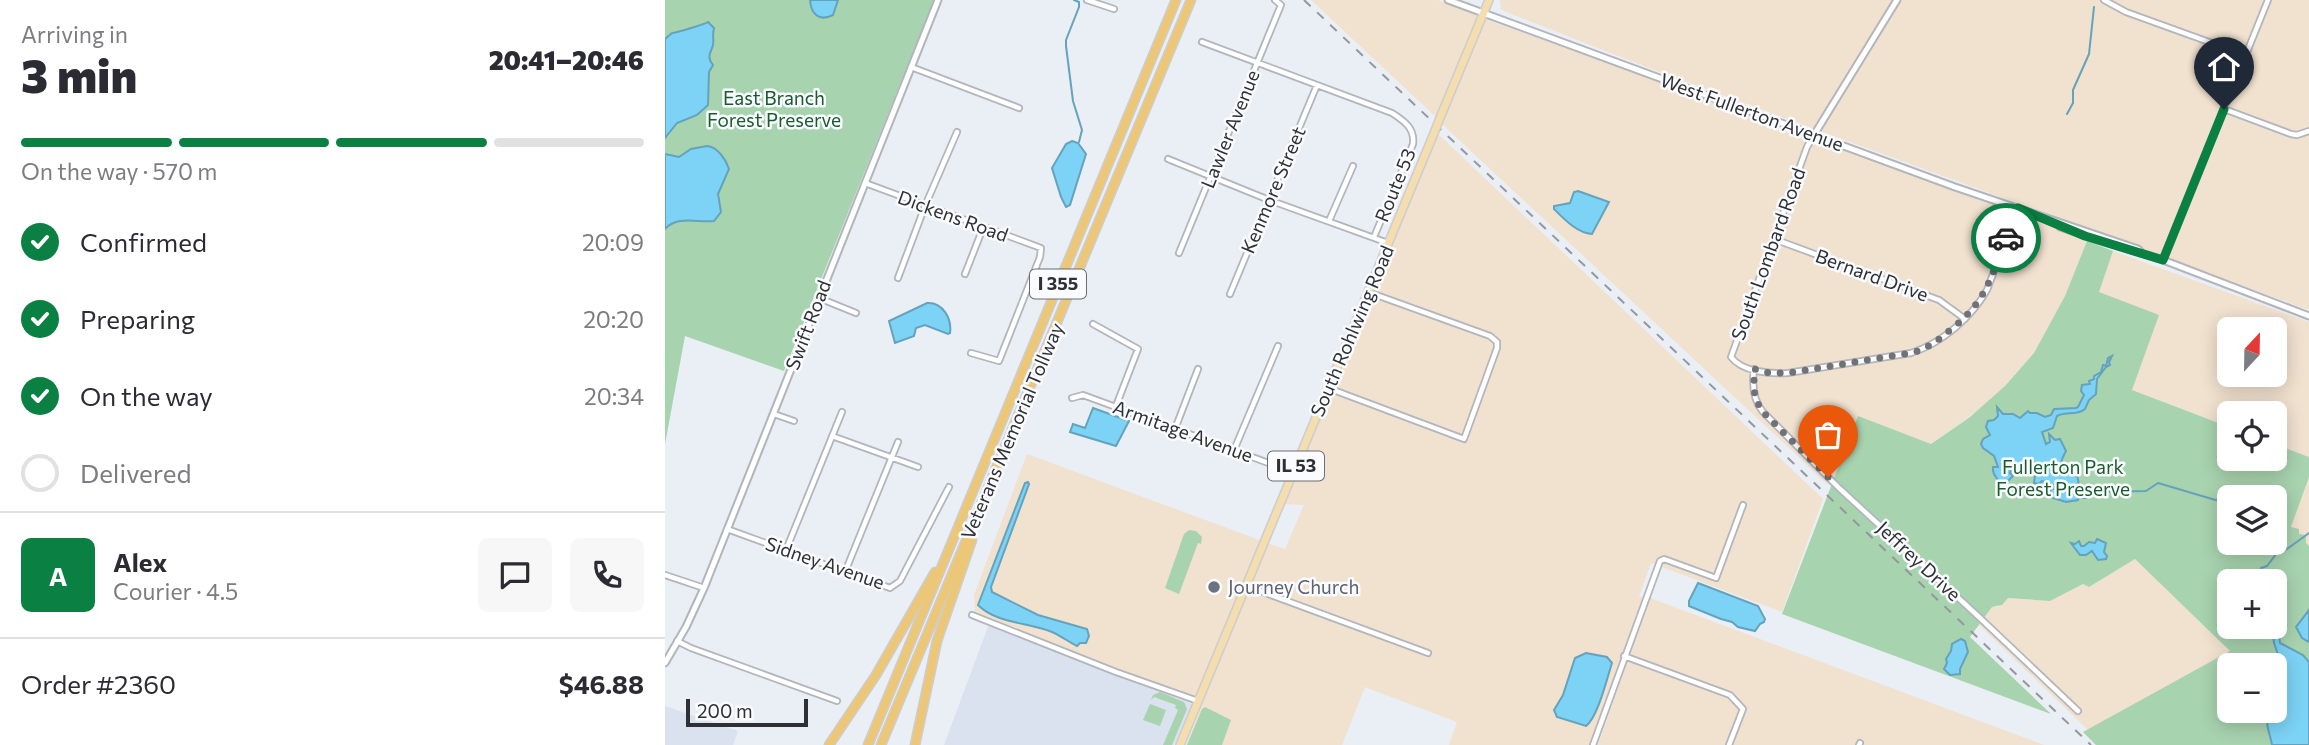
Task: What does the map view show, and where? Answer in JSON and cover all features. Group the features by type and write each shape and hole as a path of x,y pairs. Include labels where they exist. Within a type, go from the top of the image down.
{"highway":[{"name":"Veterans Memorial Tollway","path":"868,745 1175,0"},
{"name":"Veterans Memorial Tollway","path":"881,745 1191,0"},
{"path":"915,745 937,641 996,468"},
{"path":"829,745 882,666 956,533"}],"main road":[{"name":"South Rohlwing Road","path":"1198,701 1489,0"},
{"name":"IL 53","path":"1180,745 1198,701"}],"street":[{"name":"Swift Road","path":"665,663 704,588 938,0"},
{"path":"1087,0 1114,9"},
{"name":"Lawler Avenue","path":"1179,253 1281,5 1275,0"},
{"name":"West Fullerton Avenue","path":"1448,0 1814,135 2129,246 2141,253 2309,316"},
{"name":"South Lombard Road","path":"1754,369 1735,364 1731,357 1807,147 1897,0"},
{"path":"2104,0 2126,12 2245,55"},
{"path":"2163,260 2268,0"},
{"path":"1202,42 1317,85"},
{"path":"911,67 1019,108"},
{"name":"Route 53","path":"1317,85 1392,113 1404,120 1413,131 1413,144 1374,237"},
{"name":"Kenmore Street","path":"1230,295 1317,85"},
{"path":"2224,109 2291,134 2309,131"},
{"path":"898,278 957,132"},
{"path":"1168,159 1210,178 1389,243"},
{"path":"1329,221 1353,166"},
{"name":"Dickens Road","path":"865,183 1041,248 1040,257 999,361 971,353"},
{"path":"1754,369 1770,373 1788,373 1911,353 1929,346 1965,319 1987,290 2018,208"},
{"path":"965,275 983,228"},
{"name":"Bernard Drive","path":"1774,239 1939,300 1965,319"},
{"path":"1328,388 1464,439 1497,342 1490,336 1368,292"},
{"path":"819,298 856,313"},
{"path":"1093,324 1138,349 1116,407"},
{"path":"1234,450 1278,346"},
{"path":"1175,429 1198,369"},
{"name":"Jeffrey Drive","path":"1754,369 1756,403 1762,412 1839,488 2078,711"},
{"name":"Armitage Avenue","path":"1072,398 1083,395 1293,472"},
{"path":"786,550 842,412"},
{"path":"774,414 794,422"},
{"path":"832,436 918,467"},
{"path":"845,572 898,442"},
{"name":"Sidney Avenue","path":"727,529 891,588 896,585 949,487"},
{"path":"1593,745 1658,565 1664,559 1716,578 1743,505"},
{"path":"665,575 704,588"},
{"path":"1247,582 1260,591 1428,653"},
{"path":"972,615 1198,701"},
{"path":"677,641 837,701"},
{"name":"Swift Road","path":"665,653 669,648 673,648"},
{"path":"1624,656 1731,695 1743,709 1730,745"}],"shaded area":[{"path":"1311,0 1438,0 1480,16 1437,118"},
{"path":"1500,0 2309,0 2309,310 1654,70 1506,12 1501,9"},
{"path":"1485,19 2055,224 2087,241 2065,296 2034,353 2005,386 1981,408 1931,444 1858,417 1831,487 1442,124"},
{"path":"1437,133 1823,499 1782,612 1651,563 1639,596 1643,598 1590,745 1449,745 1457,722 1365,687 1342,745 1186,745 1267,543 1285,549 1304,505 1283,504"},
{"path":"2113,251 2309,322 2309,457 2287,449 2287,401 2217,401 2217,422 2132,390 2158,315 2098,292"},
{"path":"1027,454 1262,541 1196,700 975,612 974,595"},
{"path":"2309,477 2309,546 2287,538"},
{"path":"2135,559 2231,651 2217,653 2217,659 2088,730 1979,625 1992,607 1998,607 2007,598 2050,601 2083,584 2089,587"},
{"path":"1650,598 2044,745 1598,745"},
{"path":"989,624 1195,705 1174,745 944,745"},
{"path":"665,706 738,731 733,745 665,745"}],"green space":[{"name":"East Branch Forest Preserve","path":"665,0 934,0 784,371 685,336 665,444"},
{"name":"Fullerton Park Forest Preserve","path":"2087,241 2113,251 2099,292 2159,315 2132,390 2217,422 2217,471 2287,471 2287,449 2309,457 2309,477 2291,527 2299,529 2299,534 2306,535 2306,543 2309,546 2309,745 2096,745 2083,732 2217,658 2217,723 2287,723 2287,653 2226,653 2230,651 2218,639 2287,639 2287,569 2217,569 2217,638 2135,559 2089,587 2083,584 2050,601 2008,598 2002,605 1992,607 1970,637 2051,714 1782,614 1858,416 1931,444 1970,417 2005,386 2034,353 2065,296"},
{"path":"1189,530 1196,531 1202,537 1201,544 1198,543 1179,594 1165,588 1184,534"},
{"path":"1160,692 1184,702 1187,709 1172,745 1163,745 1178,710 1176,705 1154,697 1151,700 1153,695"},
{"path":"1150,704 1166,710 1160,726 1143,720"},
{"path":"1205,707 1231,720 1222,745 1187,745 1202,709"}],"water":[{"path":"810,0 838,0 833,15 824,18 814,13"},
{"path":"708,22 714,28 709,57 713,65 709,72 708,105 697,115 677,123 665,138 665,39 672,33"},
{"path":"1072,141 1078,143 1086,154 1070,205 1066,207 1052,168 1066,144"},
{"path":"707,146 718,151 729,169 718,194 721,212 714,221 682,221 665,229 665,154 679,157 691,149"},
{"path":"1574,192 1609,202 1592,234 1576,228 1554,209 1554,206 1570,203"},
{"path":"927,303 942,308 949,322 950,333 925,325 916,328 914,336 895,343 889,321"},
{"path":"2112,356 2110,365 2097,379 2096,394 2085,409 2057,416 2053,428 2042,432 2046,444 2050,442 2049,434 2055,440 2060,439 2066,451 2061,464 2077,474 2080,491 2078,500 2066,502 2050,497 2051,489 2055,486 2042,481 2039,484 2034,483 2035,475 2026,473 2017,463 2013,465 2010,473 2013,476 2006,483 1999,480 1993,470 1993,467 1998,467 1994,456 1981,444 1983,439 1990,435 1986,427 1988,421 1998,416 1997,407 2003,414 2013,414 2020,418 2028,411 2045,417 2051,415 2054,409 2076,408 2084,395 2081,391 2082,385 2090,384 2089,381 2101,372 2103,365 2106,366 2108,358"},
{"path":"1093,408 1129,421 1116,446 1070,432 1073,424 1085,428"},
{"path":"1028,482 991,587 992,592 1038,615 1087,629 1089,636 1086,643 1077,646 1052,632 994,616 978,605 1025,483"},
{"path":"2097,539 2106,543 2106,559 2098,560 2092,551 2080,555 2071,543 2079,541 2081,546 2084,546 2089,542 2095,543"},
{"path":"1698,583 1758,606 1764,622 1755,631 1738,627 1732,622 1689,606"},
{"path":"2309,610 2309,642 2302,638 2296,627"},
{"path":"1961,639 1965,641 1968,652 1960,674 1950,675 1944,669 1946,659 1952,644"},
{"path":"2274,639 2280,639 2280,643 2303,655 2309,662 2309,745 2272,745 2267,723 2287,723 2287,653 2277,653"},
{"path":"1586,653 1607,657 1612,663 1598,706 1586,726 1557,717 1554,710 1563,695 1575,658"}],"waterway":[{"path":"1074,0 1079,2 1079,7 1066,46 1073,101 1082,130 1079,142"},
{"path":"2067,114 2073,103 2073,90 2089,54 2094,7"},
{"path":"2079,498 2087,498 2094,492 2146,491 2158,483 2217,500"},
{"path":"2261,569 2267,566 2277,553 2309,533"}],"railway":[{"path":"1304,0 2091,745"}],"way so far":[{"path":"1828,477 1760,409 1754,391 1754,369 1770,373 1788,373 1923,350 1965,319 1980,301 1987,290 2006,238"}],"place":[{"name":"Journey Church","path":"1214,587"}],"route":[{"path":"2006,238 2018,208 2085,236 2163,260 2224,109"}]}
